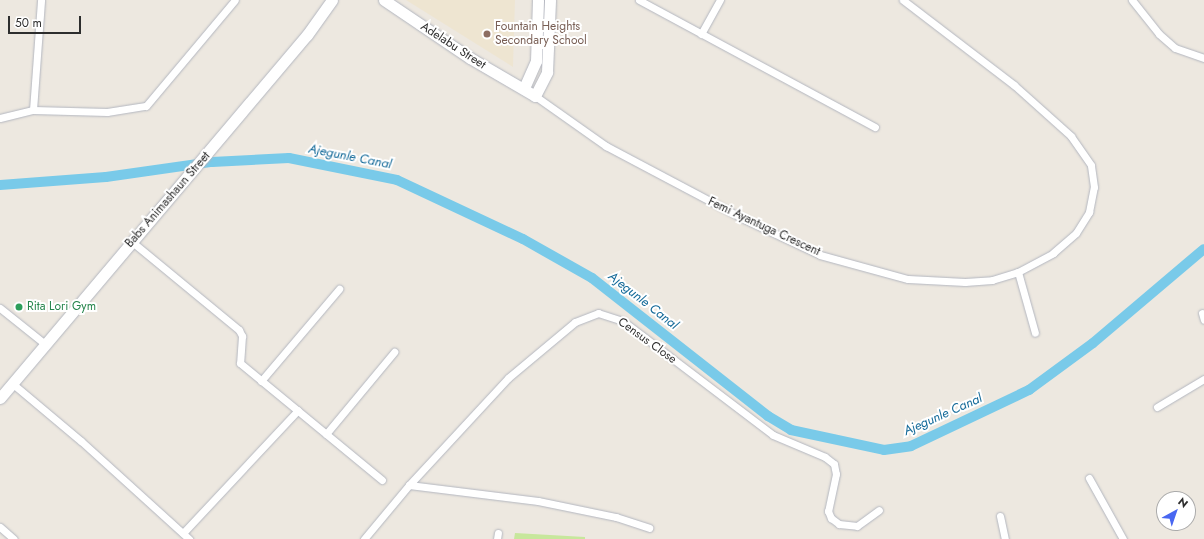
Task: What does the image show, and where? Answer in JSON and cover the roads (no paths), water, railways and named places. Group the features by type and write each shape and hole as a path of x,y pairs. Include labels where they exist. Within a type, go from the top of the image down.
{"main road":[{"name":"Babs Animashaun Street","path":"0,398 131,242 219,141 307,35 332,0"},
{"name":"Adelabu Street","path":"384,0 470,58 524,88 535,96"},
{"path":"524,88 536,61 538,0"},
{"path":"535,96 547,72 550,0"}],"street":[{"path":"33,110 41,0"},
{"path":"0,118 33,110 107,112 146,106 235,0"},
{"path":"639,0 875,127"},
{"path":"702,34 720,0"},
{"name":"Femi Ayantuga Crescent","path":"535,96 581,131 641,166 820,255 908,279 965,282 992,280 1018,272 1053,253 1076,233 1089,212 1094,187 1091,165 1071,136 1014,85 903,0"},
{"path":"1132,0 1159,34 1175,48 1204,58"},
{"path":"131,242 239,330 242,336 240,363 382,480"},
{"path":"1018,272 1035,333"},
{"path":"261,381 339,289"},
{"path":"0,308 45,344"},
{"name":"Census Close","path":"364,539 409,485 516,370 574,322 598,313 623,322 773,435 825,457 834,464 836,474 828,511 831,518 839,524 858,526 879,510"},
{"path":"326,434 394,352"},
{"path":"1157,407 1204,379"},
{"path":"12,384 189,539"},
{"path":"183,533 298,410"},
{"path":"1089,478 1123,539"},
{"path":"409,485 538,502 616,517 649,528"},
{"path":"1000,516 1005,539"},
{"path":"0,527 14,539"}],"waterway":[{"name":"Ajegunle Canal","path":"0,185 106,177 212,162 289,158 397,180 523,239 592,278 768,416 791,430 884,450 911,446 1029,390 1093,343 1204,249"}],"place":[{"name":"Fountain Heights Secondary School","path":"487,34"},
{"name":"Rita Lori Gym","path":"19,307"}]}
